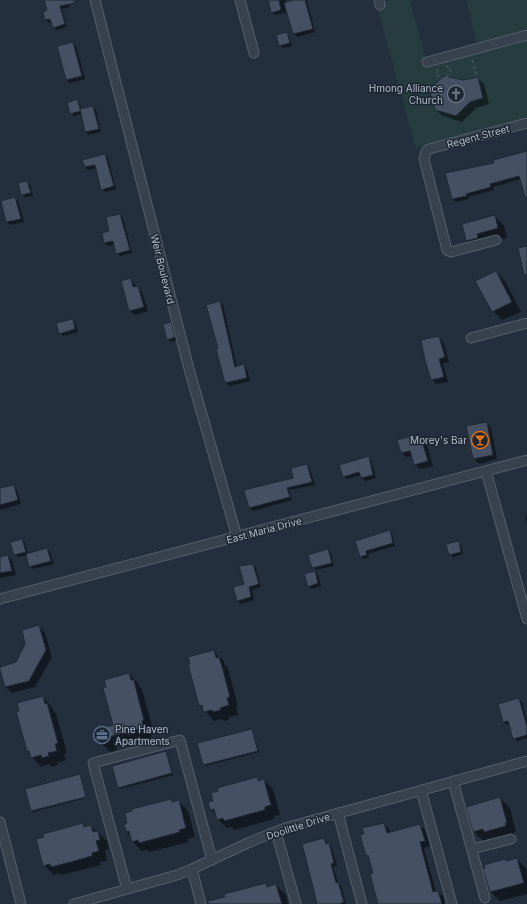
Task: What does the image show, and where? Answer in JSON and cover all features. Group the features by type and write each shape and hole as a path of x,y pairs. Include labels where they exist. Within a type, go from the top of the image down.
{"street":[{"name":"Weir Boulevard","path":"94,0 189,369 237,537"},
{"path":"240,0 254,52"},
{"path":"426,62 527,35"},
{"name":"Regent Street","path":"496,240 451,252 447,250 424,159 426,152 429,149 527,123"},
{"path":"471,338 527,323"},
{"name":"East Maria Drive","path":"0,599 527,460"},
{"path":"486,471 527,619"},
{"path":"126,889 93,763 180,740 212,860"},
{"name":"Doolittle Drive","path":"74,904 101,900 126,889 192,869 250,842 285,828 527,761"},
{"path":"453,781 485,898"},
{"path":"421,790 452,904"},
{"path":"338,813 362,904"},
{"path":"0,824 21,904"},
{"path":"276,832 296,904"},
{"path":"472,849 511,839"},
{"path":"192,869 201,904"}],"path":[{"path":"470,50 477,77"},
{"path":"441,64 451,69 447,77"},
{"path":"439,68 436,73 441,79"}],"green space":[{"path":"389,0 414,0 410,1 428,67 480,53 466,0 527,0 527,118 416,148 376,3","holes":["478,77 483,98 470,102 456,116 435,110 430,89"]}],"building":[{"path":"44,0 74,0 75,3 60,6 65,24 53,28 50,19 45,20 43,12 47,10"},
{"path":"268,0 279,0 281,10 271,13"},
{"path":"293,0 305,0 313,29 293,34 284,3"},
{"path":"287,32 290,43 279,46 276,35"},
{"path":"73,42 82,76 66,80 57,46"},
{"name":"Hmong Alliance Church","path":"444,76 463,80 478,77 483,98 470,102 456,116 435,110 429,89"},
{"path":"77,99 81,111 70,114 67,103"},
{"path":"93,106 99,129 85,132 80,109"},
{"path":"527,151 527,197 525,197 519,176 490,184 491,187 466,194 467,196 452,199 445,173 494,163 493,160"},
{"path":"105,154 114,186 101,190 95,165 85,167 82,160"},
{"path":"27,181 31,193 21,195 18,183"},
{"path":"15,197 21,219 6,222 1,201"},
{"path":"120,214 130,250 116,254 113,241 104,243 102,233 109,231 106,217"},
{"path":"495,215 498,228 477,234 478,238 466,241 462,224"},
{"path":"527,246 527,274 524,275 518,248"},
{"path":"496,271 512,302 492,312 475,281"},
{"path":"131,278 133,287 138,286 144,307 129,311 121,281"},
{"path":"220,301 235,367 244,364 247,378 225,383 216,349 218,348 206,305"},
{"path":"73,319 75,329 59,334 56,323"},
{"path":"171,322 175,337 167,340 163,324"},
{"path":"439,336 445,357 439,359 444,377 431,380 421,340"},
{"name":"Morey's Bar","path":"487,422 493,455 473,459 466,426"},
{"path":"420,434 428,461 414,465 410,451 401,453 397,440"},
{"path":"369,456 373,475 361,478 359,472 343,477 339,465"},
{"path":"307,464 312,482 287,488 290,497 249,508 244,490 293,478 291,468"},
{"path":"14,485 18,500 0,505 0,488"},
{"path":"390,530 393,543 366,551 367,555 360,557 355,541"},
{"path":"22,539 26,552 14,555 10,542"},
{"path":"459,541 461,552 449,555 446,544"},
{"path":"47,548 51,561 29,567 26,554"},
{"path":"328,549 332,563 312,568 308,555"},
{"path":"8,555 12,571 0,573 0,557"},
{"path":"253,564 259,584 249,587 251,597 237,601 233,587 244,584 239,566"},
{"path":"315,571 318,583 308,587 304,574"},
{"path":"39,625 46,650 29,681 5,687 0,667 16,662 25,644 22,630"},
{"path":"214,650 216,658 219,657 223,670 230,697 227,698 229,705 220,708 221,710 203,712 202,705 199,706 188,664 190,664 188,657"},
{"path":"129,673 131,680 134,680 144,720 142,721 144,728 135,730 135,733 128,735 127,732 108,737 109,741 100,743 96,729 113,725 103,688 106,687 104,680"},
{"path":"43,696 45,704 47,703 58,743 55,744 57,751 48,753 49,756 42,758 41,755 31,758 29,751 27,751 16,711 19,711 17,703"},
{"path":"519,698 527,727 527,735 513,739 508,721 503,722 498,704"},
{"path":"252,729 258,751 203,765 197,743"},
{"path":"166,751 172,773 118,788 112,766"},
{"path":"80,774 86,797 31,811 25,789"},
{"path":"257,777 258,781 264,779 271,805 265,807 265,810 224,821 223,818 217,820 214,809 210,810 208,802 213,801 211,793 218,791 217,788"},
{"path":"500,797 507,823 505,823 506,826 484,832 483,829 473,832 466,807"},
{"path":"171,799 172,802 179,800 186,828 179,830 180,832 139,843 138,840 132,842 129,831 126,832 124,824 127,823 125,813 132,811 132,809"},
{"path":"83,823 84,827 91,825 93,832 98,831 100,840 96,841 99,851 92,853 92,856 71,862 51,867 50,864 43,866 36,839 44,837 43,834"},
{"path":"384,823 387,833 420,824 425,841 420,842 433,892 438,891 442,904 378,904 370,874 373,873 360,835 364,834 362,828"},
{"path":"324,838 326,844 329,843 334,863 331,864 336,883 338,882 344,902 341,904 317,904 302,844"},
{"path":"517,858 524,883 490,892 483,869 485,868 484,865 505,859 506,861"},
{"path":"266,883 267,887 276,884 282,904 208,904 208,901 225,897 224,894"}],"place":[{"name":"Hmong Alliance Church","path":"456,94"},
{"name":"Morey's Bar","path":"480,440"},
{"name":"Pine Haven Apartments","path":"102,735"}]}
